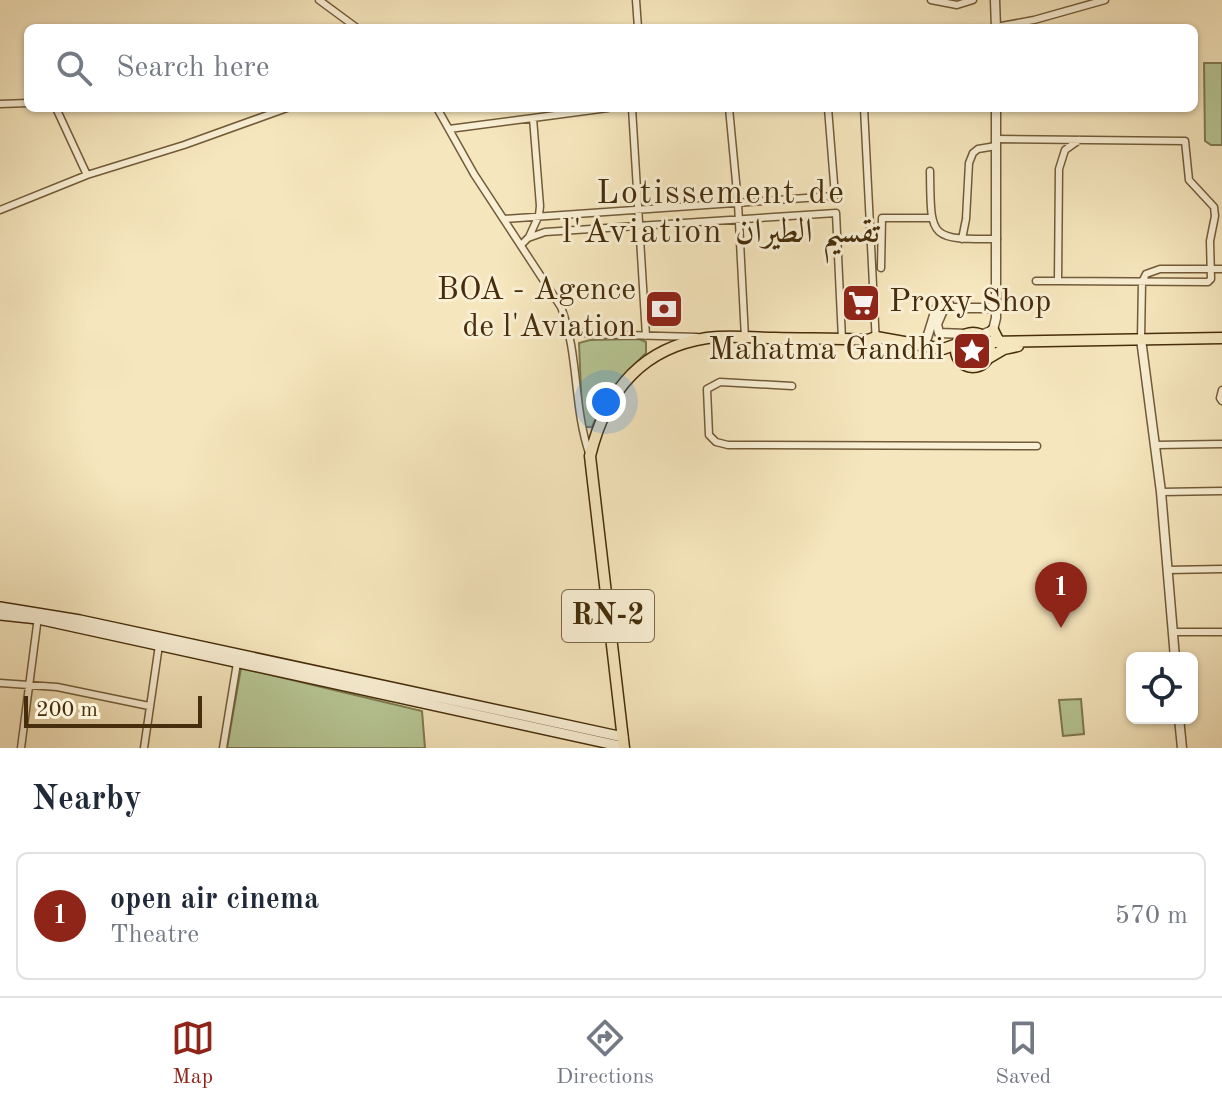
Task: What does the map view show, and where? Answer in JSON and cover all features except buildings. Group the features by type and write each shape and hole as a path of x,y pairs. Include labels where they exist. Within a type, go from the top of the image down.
{"main road":[{"path":"987,359 993,330"},
{"name":"RN-2","path":"967,334 989,339 1046,341 1222,338"},
{"path":"959,359 957,344 967,334"},
{"name":"RN-2","path":"624,744 590,456 603,414 622,385 662,352 708,338 873,340 943,349 957,344"},
{"name":"RN-2","path":"873,340 959,359 965,365 974,366 1004,349 1046,341"},
{"path":"0,607 624,744"},
{"path":"0,615 39,616"},
{"path":"160,642 237,663 418,697"}],"street":[{"path":"319,0 352,24"},
{"path":"636,0 638,24"},
{"path":"931,0 957,5 973,0"},
{"path":"995,0 996,24"},
{"path":"1015,24 1105,0"},
{"path":"0,104 24,103"},
{"path":"58,112 87,175"},
{"path":"0,210 87,175 276,112"},
{"path":"439,112 474,174 561,307 570,329 581,417 590,456"},
{"path":"449,129 578,112"},
{"path":"632,112 646,336"},
{"path":"729,112 745,338"},
{"path":"828,112 842,339"},
{"path":"864,112 873,340"},
{"path":"993,330 997,239 996,112"},
{"path":"522,244 539,215 533,118"},
{"path":"1058,281 1059,169 1065,150 1079,140"},
{"path":"962,239 969,163 978,149 996,142 1185,141 1189,180 1214,207 1210,241 1212,269 1208,282 1036,281"},
{"path":"930,171 931,218 942,235 962,239 997,239"},
{"path":"504,219 835,196"},
{"path":"528,238 545,232 640,224 836,213"},
{"path":"881,268 882,218 931,218"},
{"path":"1175,652 1156,445 1141,339 1142,282 1146,274 1160,269 1222,269"},
{"path":"967,334 939,333 937,324 944,308 991,308 996,300"},
{"path":"913,343 929,335 938,306 992,305 996,300"},
{"path":"570,329 589,334 708,338"},
{"path":"792,386 720,382 707,389 709,435 716,442 728,445 1037,446"},
{"path":"1222,390 1222,401"},
{"path":"1156,445 1222,444"},
{"path":"1161,492 1222,491"},
{"path":"1167,570 1222,569"},
{"path":"21,748 39,616"},
{"path":"1173,632 1222,632"},
{"path":"144,748 160,642"},
{"path":"223,748 237,663"},
{"path":"0,683 57,687 149,706"},
{"path":"1180,724 1182,748"}],"green space":[{"path":"1204,63 1222,63 1222,145 1211,145 1205,141"},
{"path":"639,339 646,342 646,353 614,386 592,427 585,427 579,343"},
{"path":"241,668 422,711 425,748 227,748"},
{"path":"1081,699 1084,734 1063,736 1059,700"}],"place":[{"name":"Proxy Shop","path":"861,303"},
{"name":"BOA - Agence de l'Aviation","path":"664,309"},
{"name":"Mahatma Gandhi","path":"972,351"},
{"name":"open air cinema","path":"1061,628"}],"district":[{"name":"Lotissement de l'Aviation تقسيم الطيران","path":"721,214"}]}
